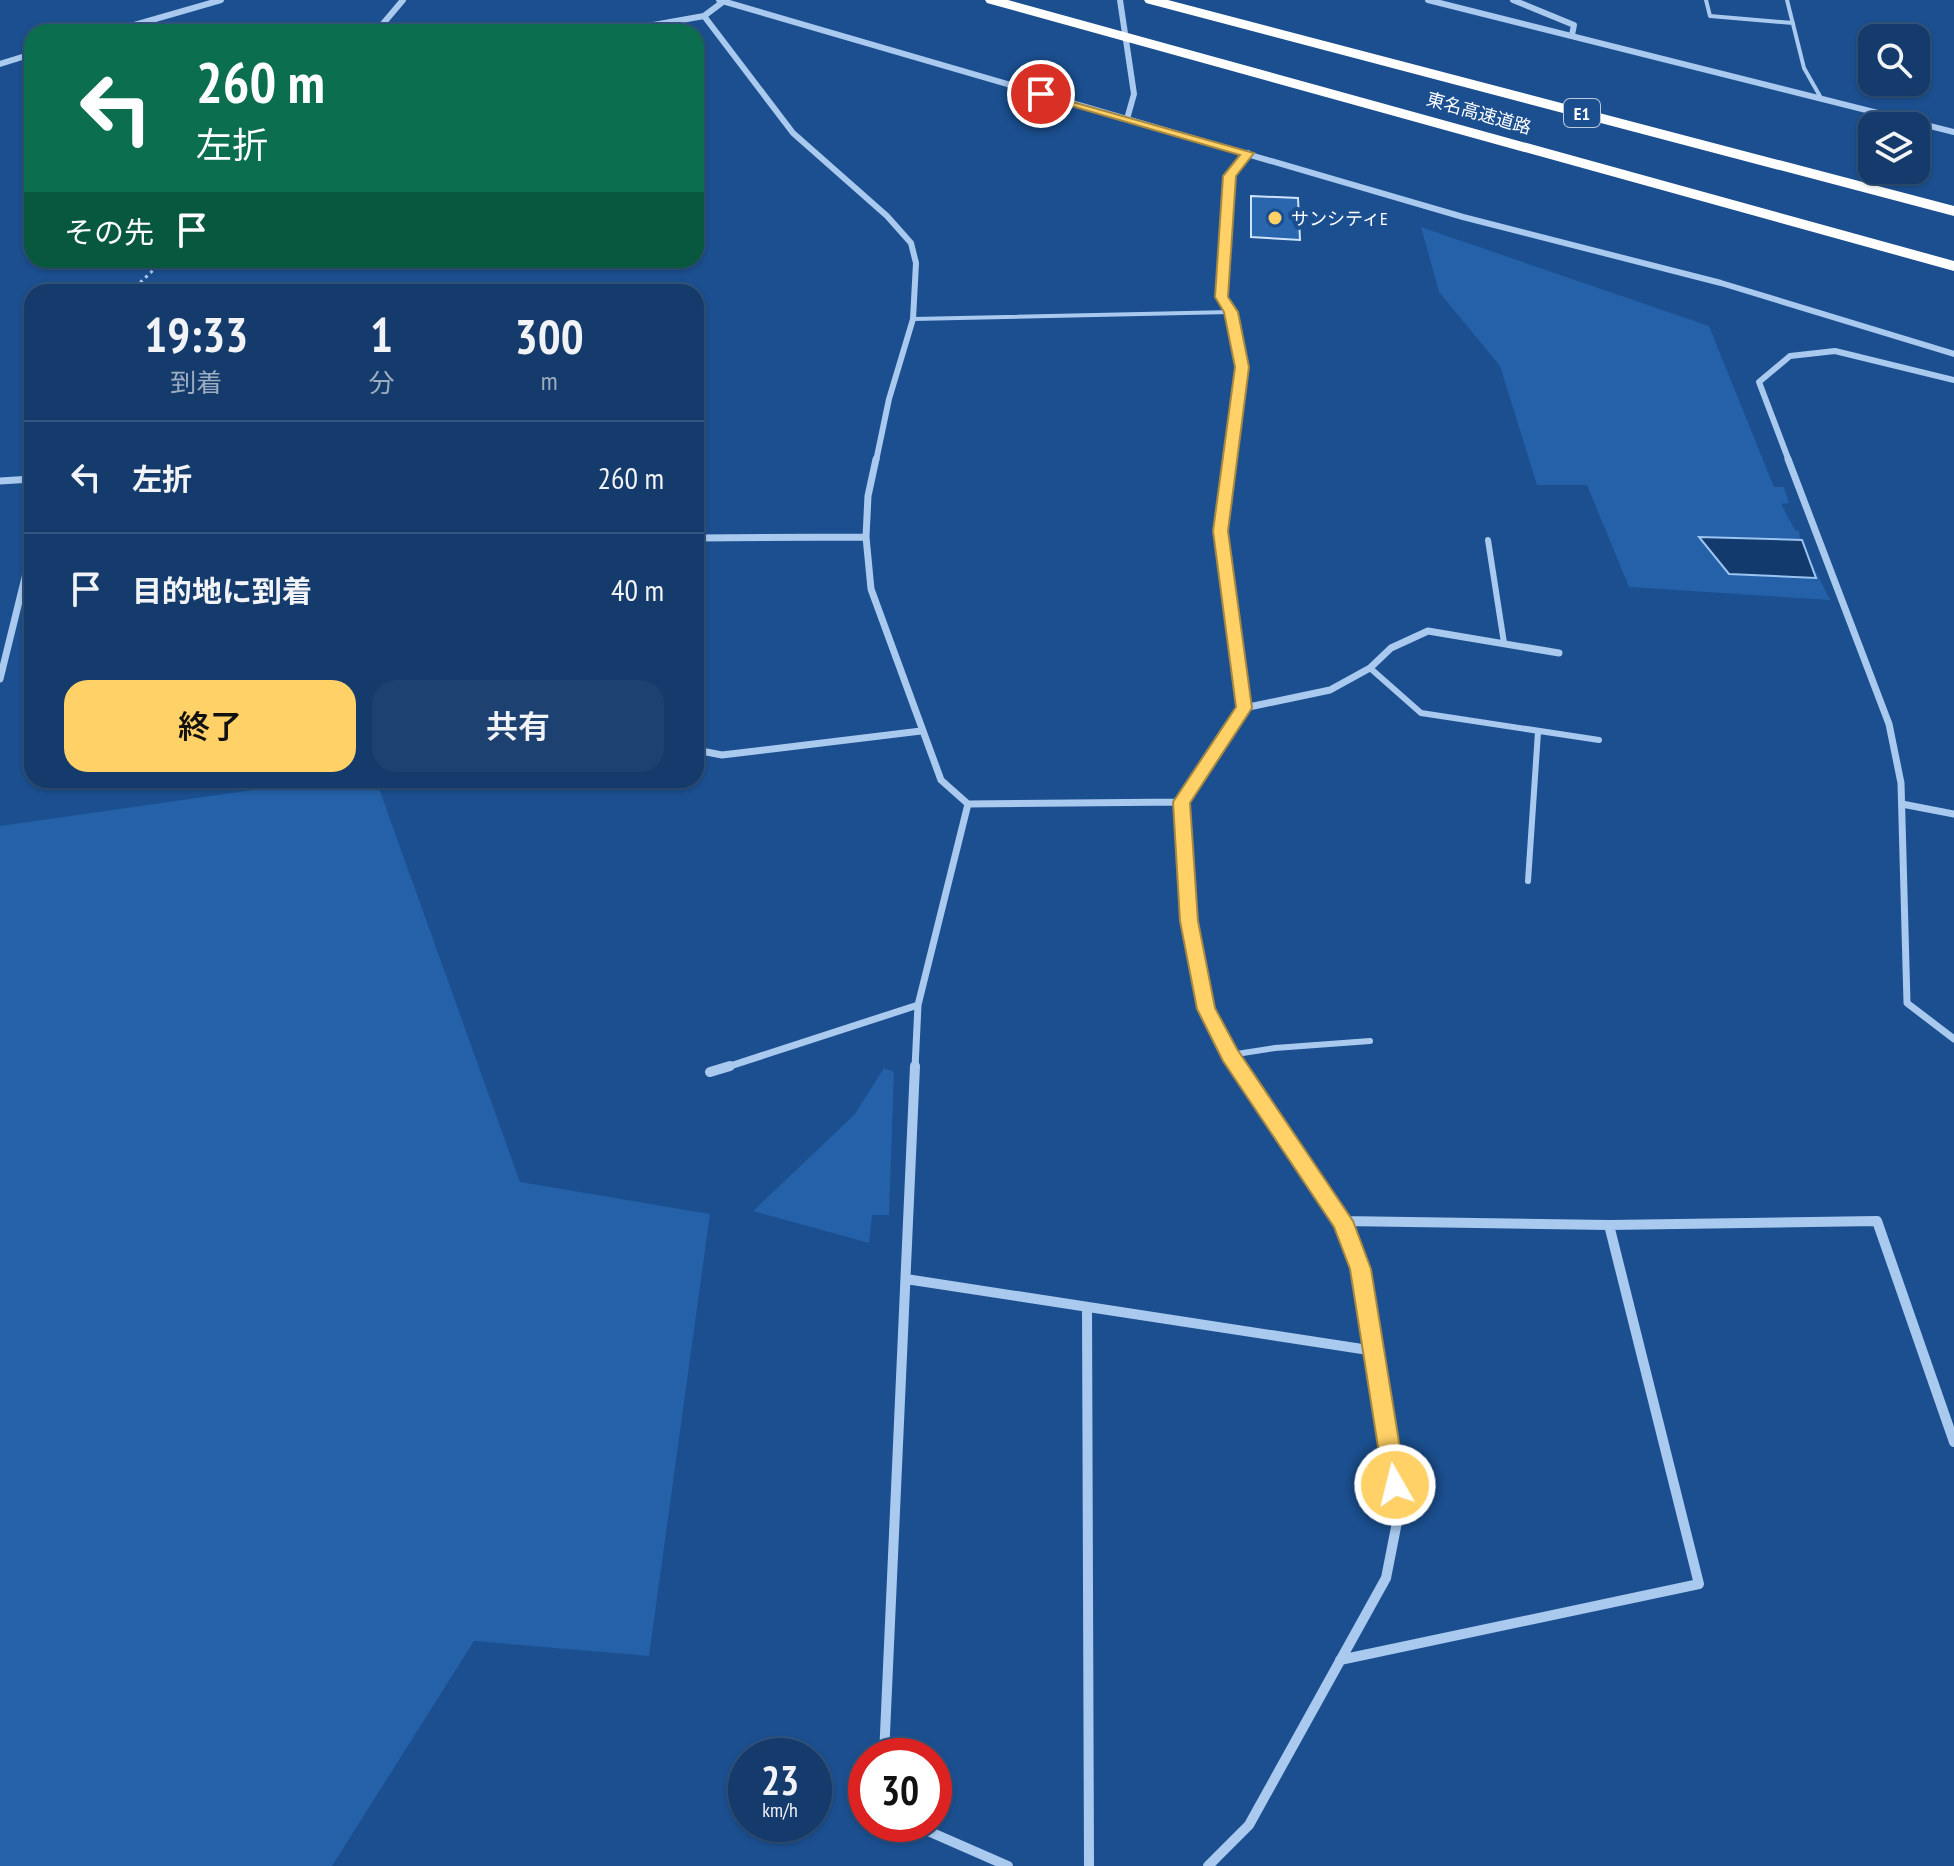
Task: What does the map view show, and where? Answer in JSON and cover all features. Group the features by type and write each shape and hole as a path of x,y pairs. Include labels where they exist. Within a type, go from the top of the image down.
{"highway":[{"name":"東名高速道路","path":"992,0 1954,266"},
{"name":"東名高速道路","path":"1151,0 1954,211"}],"street":[{"path":"138,24 221,0"},
{"path":"383,24 403,0"},
{"path":"1120,0 1134,94 1127,119"},
{"path":"1428,0 1954,132"},
{"path":"1513,0 1574,25 1572,35"},
{"path":"659,24 704,16 721,1 1463,217 1721,283 1954,354"},
{"path":"704,16 793,133 887,216 911,243 916,263 913,319 889,399 868,496 866,537 871,589 941,780 968,804 1182,802"},
{"path":"0,64 24,56"},
{"path":"1208,1866 1249,1825 1386,1578 1399,1512 1361,1269 1342,1221 1230,1055 1206,1009 1189,921 1182,802 1244,708 1220,531 1242,367 1231,312 1221,297 1229,176 1248,153"},
{"path":"1954,380 1835,351 1790,356 1759,382 1889,724 1901,783 1907,1003 1954,1039"},
{"path":"0,481 24,480"},
{"path":"704,538 866,537"},
{"path":"0,679 24,582"},
{"path":"1244,708 1330,690 1370,668 1391,648 1428,631 1559,653"},
{"path":"704,752 722,755 921,731"},
{"path":"885,1738 918,1005 968,804"},
{"path":"1902,804 1954,814"},
{"path":"710,1072 918,1005"},
{"path":"1342,1221 1609,1225 1877,1221 1954,1442"},
{"path":"1340,1660 1699,1584 1609,1225"},
{"path":"906,1279 1375,1351"},
{"path":"1087,1307 1089,1866"},
{"path":"952,1842 1008,1866"}],"lane":[{"path":"1706,0 1710,16 1793,23"},
{"path":"1787,0 1804,68 1821,98"},
{"path":"913,319 1231,312"},
{"path":"1488,540 1504,643"},
{"path":"1370,668 1421,713 1599,740"},
{"path":"1528,881 1538,732"},
{"path":"1230,1055 1275,1048 1370,1041"}],"path":[{"path":"135,284 154,268"}],"shaded area":[{"path":"1421,227 1709,326 1774,487 1784,487 1789,503 1781,504 1795,530 1799,531 1800,540 1830,600 1629,587 1587,485 1537,485 1500,366 1439,292"},
{"path":"1699,537 1802,540 1816,578 1729,574"},
{"path":"266,788 379,788 520,1182 710,1214 649,1656 474,1641 332,1866 0,1866 0,826"},
{"path":"884,1068 894,1072 889,1215 872,1215 869,1243 753,1211 855,1114"}],"building":[{"name":"サンシティE","path":"1251,196 1298,198 1300,240 1251,237"}],"place":[{"name":"サンシティE","path":"1275,218"}],"route":[{"path":"1041,94 1248,153 1229,176 1221,297 1231,312 1242,367 1220,531 1244,708 1182,802 1189,921 1206,1009 1230,1055 1342,1221 1361,1269 1395,1485"}]}
